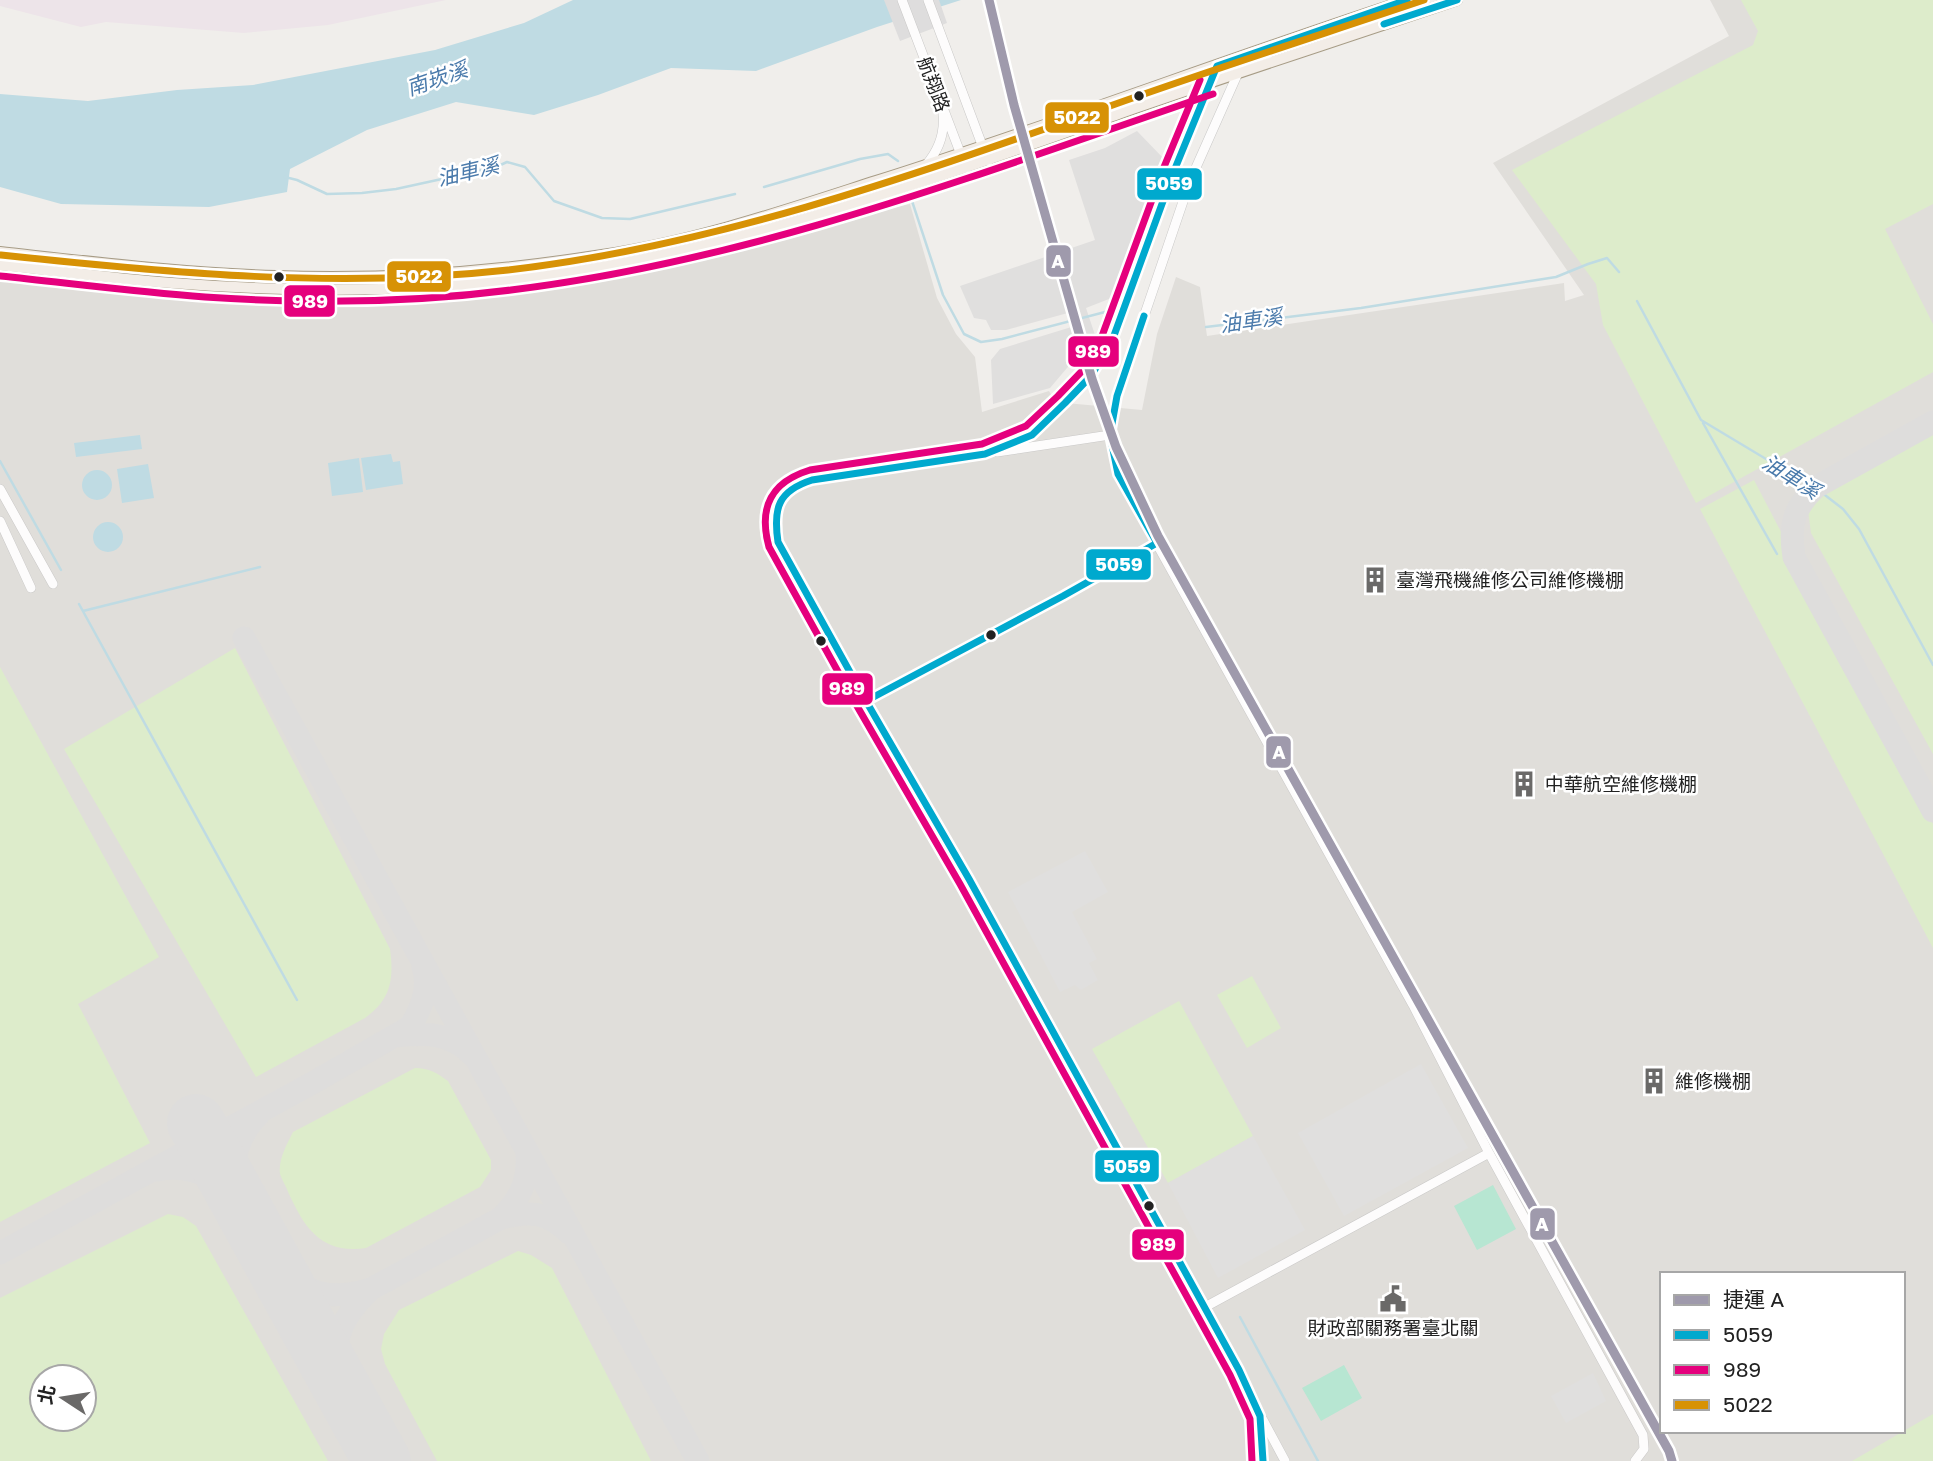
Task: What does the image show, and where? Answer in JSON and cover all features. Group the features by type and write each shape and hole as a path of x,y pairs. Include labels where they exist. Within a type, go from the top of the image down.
{"main road":[{"path":"0,252 147,269 275,276 381,277 454,273 606,255 756,220 961,154 1407,0"},
{"path":"0,265 171,283 273,289 374,289 509,280 658,256 761,232 988,161 1457,0"}],"street":[{"name":"航翔路","path":"902,0 966,168"},
{"name":"航翔路","path":"928,0 988,161"},
{"path":"1245,55 1190,181 1117,396 1110,435 1118,474 1413,1005 1489,1153 1643,1435 1644,1449 1635,1461"},
{"path":"985,454 1032,435 1091,376 1112,341 1174,171 1217,66"},
{"path":"925,166 936,153 942,138 941,102"},
{"path":"1110,435 797,484 786,491 779,503 776,528 779,542 1205,1307 1285,1461"},
{"path":"0,488 53,584"},
{"path":"0,521 31,588"},
{"path":"866,701 1157,543"},
{"path":"1205,1307 1489,1153"},
{"path":"1260,1416 1263,1461"}],"shaded area":[{"path":"0,0 446,0 328,25 244,33 106,22 81,27 0,6"},
{"path":"1710,0 1933,0 1933,1461 0,1461 0,272 272,300 453,294 536,287 584,279 910,204 937,298 956,334 975,357 982,412 1049,391 1055,402 1142,410 1157,334 1176,277 1200,287 1207,336 1564,283 1565,301 1584,295 1493,163 1729,36"},
{"path":"1137,131 1165,160 1137,229 1114,297 1086,308 1095,335 1050,388 993,404 991,360 1000,349 1078,325 1075,311 1006,330 991,330 986,320 974,318 960,286 1095,240 1069,160 1105,148"},
{"path":"1085,851 1108,892 1072,912 1097,959 1089,963 1098,980 1081,990 1075,985 1060,992 1008,892"},
{"path":"1421,1064 1468,1148 1344,1216 1298,1133"},
{"path":"1253,1136 1305,1230 1218,1278 1168,1183"},
{"path":"1593,1373 1606,1401 1566,1423 1551,1396"}],"green space":[{"path":"1741,0 1933,0 1933,204 1885,229 1933,324 1933,372 1696,503 1603,325 1596,284 1512,170 1753,45 1758,31"},
{"path":"1933,413 1933,754 1811,533 1806,495 1818,476"},
{"path":"1754,480 1933,824 1933,948 1700,509"},
{"path":"235,648 390,949 391,960 389,988 374,1011 256,1077 64,749"},
{"path":"0,667 159,957 78,1004 150,1143 0,1222"},
{"path":"1252,976 1281,1028 1247,1048 1217,995"},
{"path":"1179,1001 1253,1136 1168,1183 1092,1049"},
{"path":"415,1068 433,1072 448,1081 491,1160 491,1170 480,1187 366,1248 351,1249 327,1243 309,1229 302,1219 280,1174 282,1158 293,1132"},
{"path":"1493,1185 1516,1229 1477,1250 1454,1206"},
{"path":"168,1214 183,1217 196,1226 328,1461 0,1461 0,1298"},
{"path":"518,1251 531,1255 552,1268 651,1461 437,1461 385,1364 381,1349 384,1334 399,1310"},
{"path":"1344,1365 1362,1398 1321,1421 1302,1388"},
{"path":"1933,1414 1933,1461 1852,1461 1900,1433 1905,1433 1905,1430"}],"water":[{"name":"南崁溪","path":"573,0 961,0 756,71 671,68 534,115 456,102 367,130 290,169 287,192 209,207 61,204 0,187 0,94 88,101 177,90 253,85 435,50 524,23"},
{"path":"140,435 142,449 76,457 74,443"},
{"path":"391,454 393,462 400,461 403,484 366,490 361,458"},
{"path":"359,458 363,492 332,496 328,463"},
{"path":"148,464 154,498 122,503 117,469"},
{"path":"97,470 108,474 112,485 108,496 97,500 86,496 82,485 86,474"},
{"path":"108,522 119,526 123,537 119,548 108,552 97,548 93,537 97,526"}],"pier":[{"path":"884,0 939,0 947,23 900,41"}],"waterway":[{"name":"油車溪","path":"764,187 860,159 888,154 898,161"},
{"name":"油車溪","path":"285,177 327,194 362,193 396,189 496,167 507,162 525,167 554,201 602,218 630,219 735,194"},
{"name":"油車溪","path":"912,201 943,295 964,334 981,342 1002,339 1105,312"},
{"name":"油車溪","path":"1206,327 1361,308 1556,277 1607,258 1619,272"},
{"name":"油車溪","path":"1637,301 1701,420 1821,492 1843,509 1859,529 1933,665"},
{"path":"1703,423 1777,554"},
{"path":"0,461 61,570"},
{"path":"83,611 260,567"},
{"path":"79,604 297,1000"},
{"path":"1240,1317 1318,1461"}],"taxiway":[{"path":"1933,422 1816,487 1798,510 1792,536 1794,557 1933,811"},
{"path":"244,638 698,1461"},
{"path":"0,1253 410,1027 423,998 423,967"},
{"path":"395,1036 417,1034 447,1038 473,1056"},
{"path":"244,1209 236,1184 236,1159 243,1135 259,1114"},
{"path":"501,1218 522,1188 527,1171 527,1152"},
{"path":"157,1170 182,1169 204,1175 223,1187 240,1204"},
{"path":"266,1250 299,1283 311,1290 337,1295 371,1289 501,1218 520,1214 537,1215 553,1220 569,1233"},
{"path":"347,1397 338,1365 338,1338 349,1314 371,1289"}],"runway":[{"path":"196,1123 382,1461"}],"metro line":[{"name":"A","path":"989,0 1014,105 1092,379 1116,447 1158,536 1669,1451 1672,1461"}],"transit line":[{"name":"5059","path":"1263,1461 1260,1416 1239,1370 969,879 778,542 776,520 780,502 785,495 812,480 985,454 1032,435 1091,376 1112,341 1174,171 1217,66 1407,0"},
{"name":"5022","path":"1,255 191,273 317,278 444,276 586,259 662,244 814,205 1424,0"},
{"name":"5059","path":"1384,24 1457,0"},
{"name":"989","path":"1200,80 1164,167 1102,336 1083,370 1058,396 1026,426 982,444 810,470 797,475 777,489 767,508 765,520 769,547 960,884 1230,1375 1250,1419 1252,1461"},
{"name":"989","path":"0,276 179,295 281,301 396,300 511,290 602,276 780,236 954,183 1213,94"},
{"name":"5059","path":"866,701 1157,543 1118,474 1110,435 1117,396 1144,316"}],"place":[{"name":"臺灣飛機維修公司維修機棚","path":"1375,580"},
{"name":"中華航空維修機棚","path":"1524,784"},
{"name":"維修機棚","path":"1654,1081"},
{"name":"財政部關務署臺北關","path":"1393,1299"}]}
